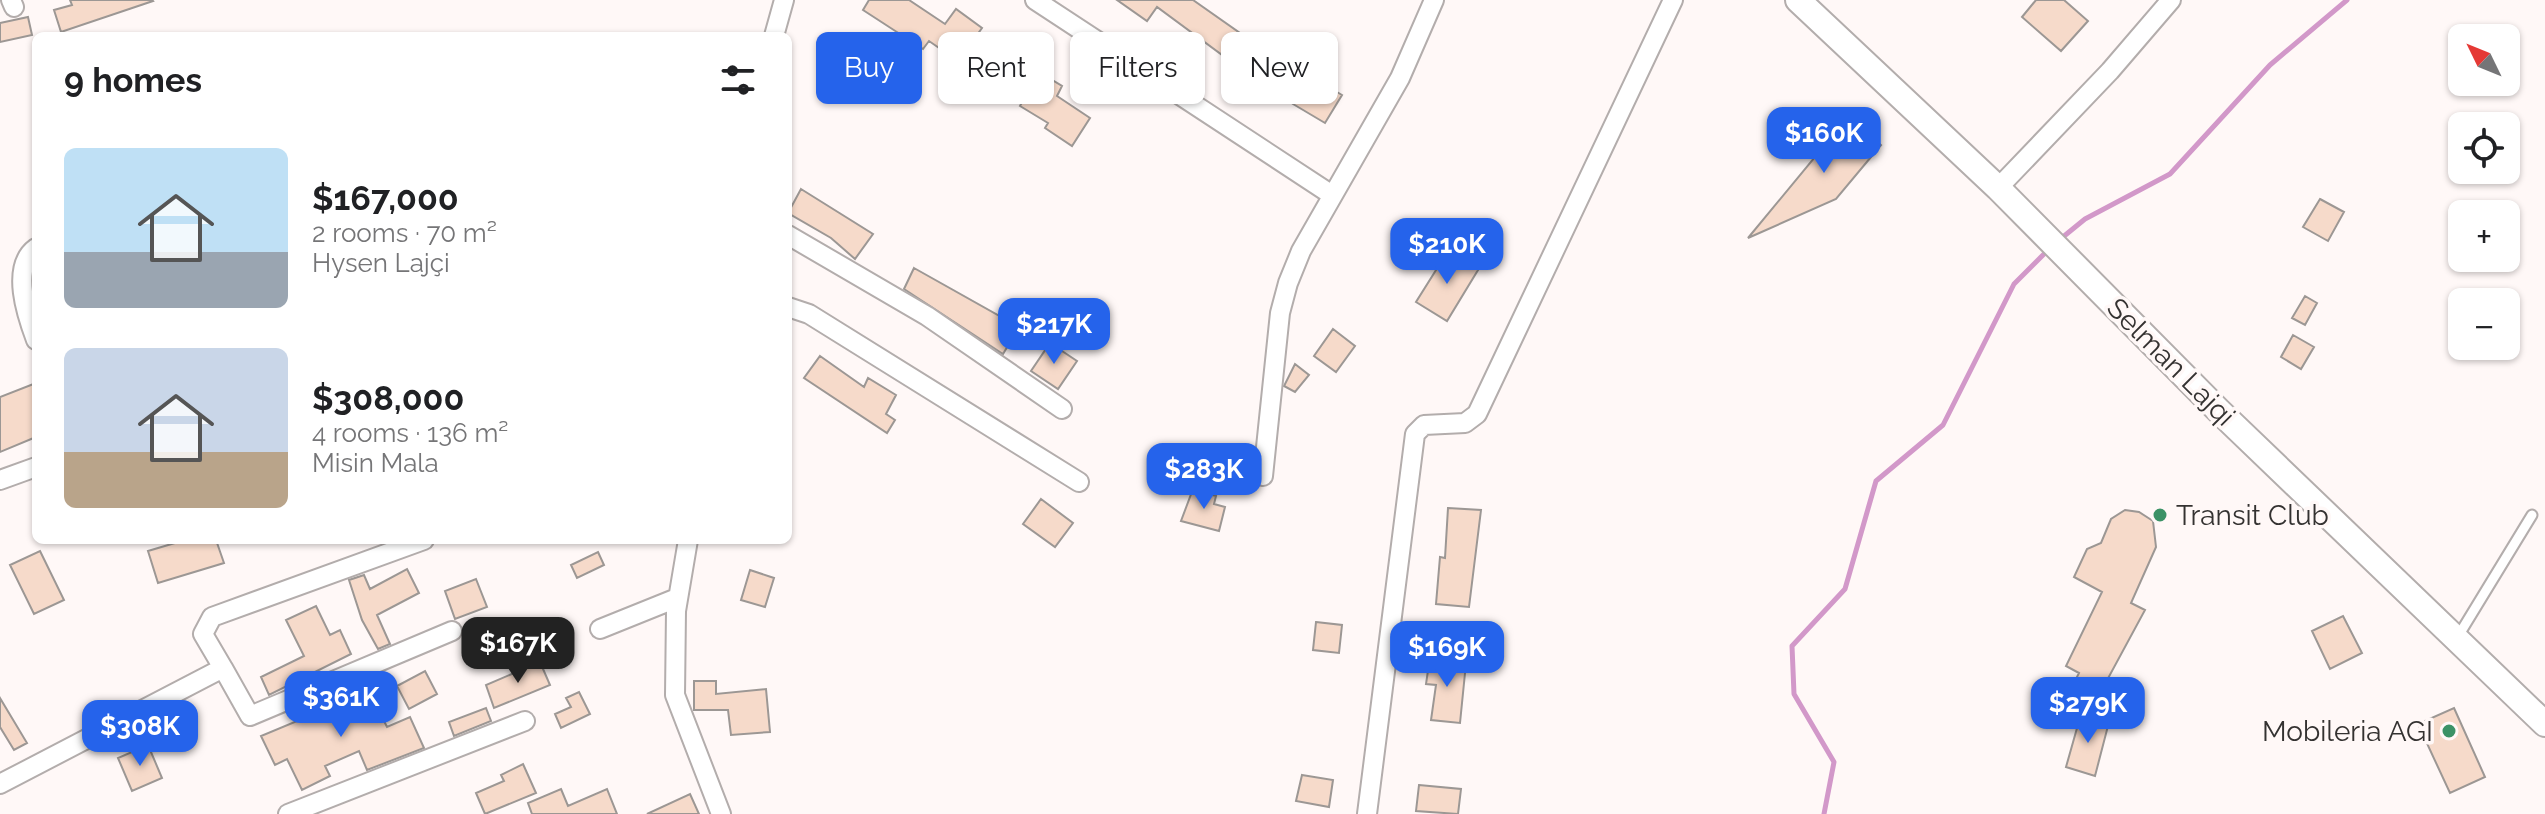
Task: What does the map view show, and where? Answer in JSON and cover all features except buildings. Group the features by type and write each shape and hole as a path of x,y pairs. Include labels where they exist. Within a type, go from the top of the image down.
{"street":[{"path":"775,32 784,0"},
{"path":"1035,0 1332,195"},
{"path":"1263,476 1280,313 1301,251 1400,78 1434,0"},
{"path":"1367,814 1415,434 1424,425 1465,423 1477,414 1673,0"},
{"name":"Selman Lajqi","path":"1798,0 1998,188 2219,411 2545,724"},
{"path":"1998,188 2110,71 2171,0"},
{"path":"792,237 927,316 1062,409"},
{"path":"32,251 23,277 32,321"},
{"path":"792,308 809,314 1079,482"},
{"path":"0,480 32,468"},
{"path":"413,544 212,617 203,634 250,716 452,631"},
{"path":"687,544 677,598 675,695 721,814"},
{"path":"600,629 677,598"},
{"path":"0,784 223,668"},
{"path":"288,814 525,721"}],"lane":[{"path":"2457,638 2532,515"}],"waterway":[{"path":"2058,241 2085,219 2170,174 2270,65 2347,0"},
{"path":"1824,814 1834,762 1794,694 1792,646 1845,589 1876,481 1943,425 2014,284 2048,250"}],"place":[{"name":"Transit Club","path":"2160,515"},
{"name":"Mobileria AGI","path":"2449,731"}]}
